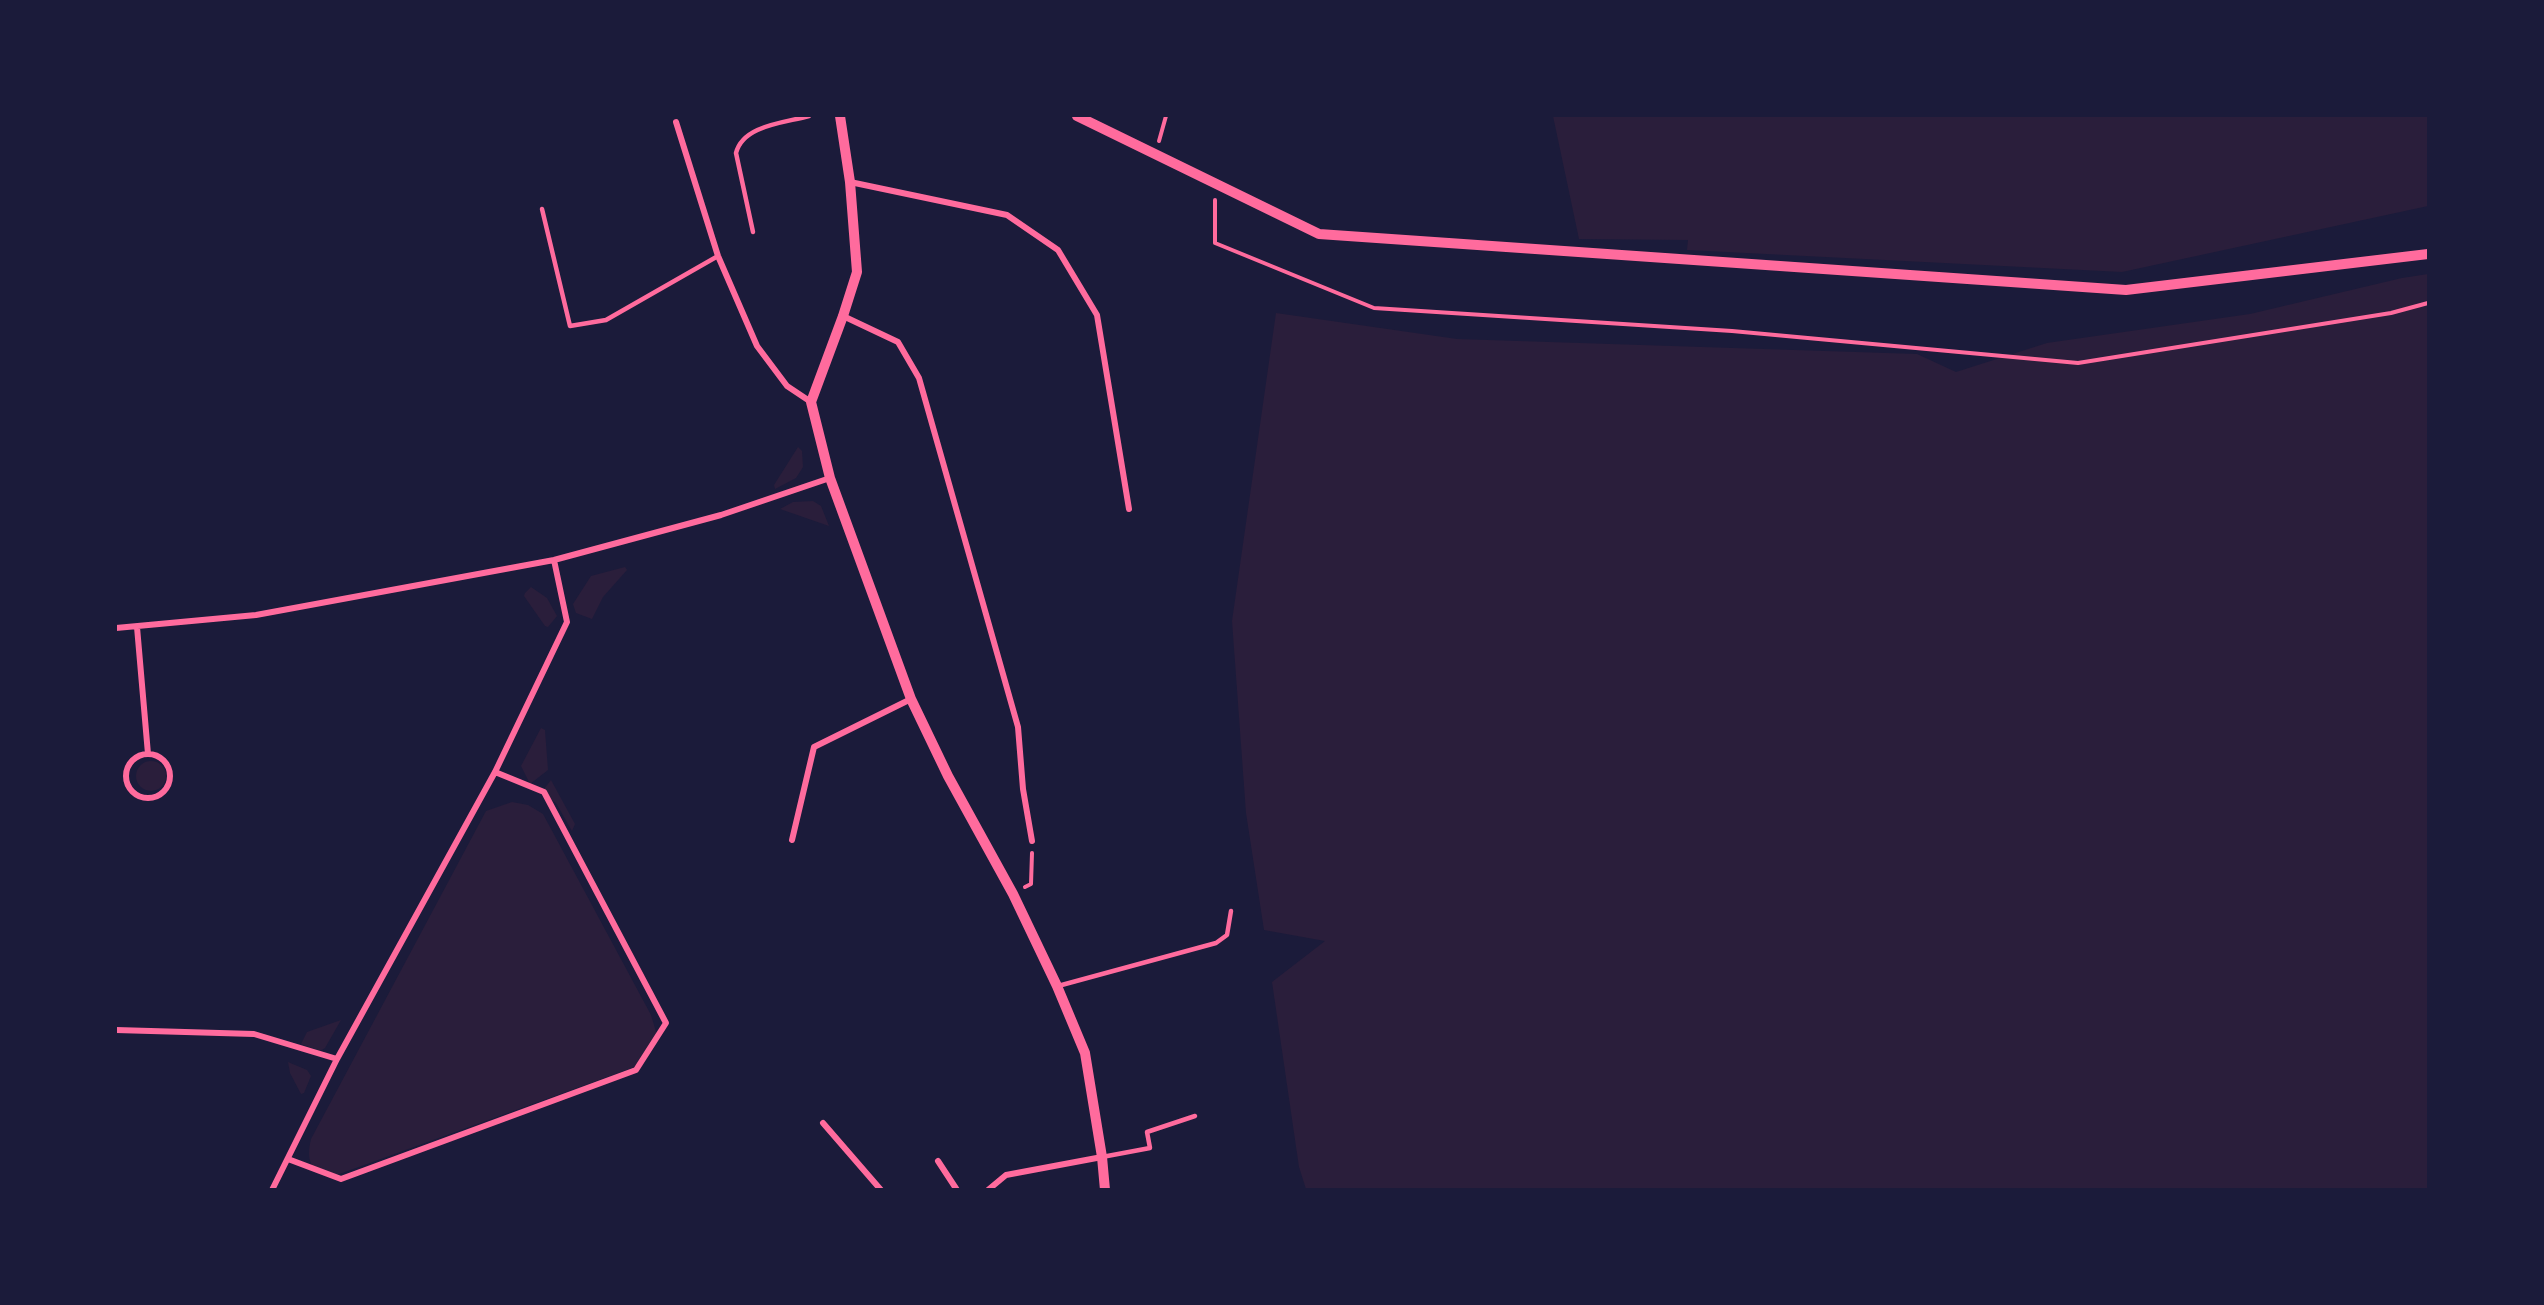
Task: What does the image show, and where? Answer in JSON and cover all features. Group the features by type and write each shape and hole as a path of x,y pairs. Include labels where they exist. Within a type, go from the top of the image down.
{"street":[{"path":"840,116 850,182 856,272 843,316 811,402 830,478 911,699 948,776 1013,894 1057,986 1084,1053 1102,1157 1105,1190"},
{"path":"1077,116 1319,234 2127,290 2428,254"},
{"path":"676,122 718,256 757,345 787,386 811,402"},
{"path":"850,182 1007,215 1058,250 1097,315 1129,509"},
{"path":"843,316 898,342 920,378 1018,727 1023,789 1032,841"},
{"path":"116,628 256,615 554,560 721,515 830,478"},
{"path":"272,1190 337,1059 495,772 567,622 554,560"},
{"path":"137,627 148,754"},
{"path":"792,840 814,747 911,699"},
{"path":"148,754 164,760 170,773 167,787 156,796 149,798 142,797 130,788 126,775 132,761 148,754"},
{"path":"288,1160 341,1179 636,1070 666,1023 544,792 495,772"},
{"path":"116,1030 254,1034 337,1059"},
{"path":"822,1123 881,1190"},
{"path":"988,1190 1006,1175 1102,1157"},
{"path":"938,1161 957,1190"}],"lane":[{"path":"753,232 736,153 739,142 749,132 809,116"},
{"path":"542,208 570,326 606,320 718,256"},
{"path":"1057,986 1216,943 1227,935 1231,911"},
{"path":"1102,1157 1150,1148 1147,1132 1195,1116"}],"path":[{"path":"1156,156 1166,116"},
{"path":"1215,184 1215,243 1374,308 1732,331 2078,363 2391,314 2428,303"},
{"path":"1013,894 1031,884 1032,841"}],"shaded area":[{"path":"1553,116 2428,116 2428,206 2122,272 1687,250 1688,240 1579,239"},
{"path":"2428,274 2428,1189 1306,1189 1299,1167 1272,982 1325,941 1264,930 1246,813 1232,621 1276,313 1457,339 1917,354 1956,372 2047,343 2250,314"},
{"path":"798,447 802,451 803,467 796,478 775,489 774,485"},
{"path":"813,501 821,506 829,526 780,509 793,502"},
{"path":"625,567 627,570 603,597 592,619 576,613 573,604 591,576"},
{"path":"531,587 547,598 557,616 548,627 524,596"},
{"path":"541,728 545,730 548,770 530,784 521,766"},
{"path":"151,761 162,765 166,776 162,787 151,791 140,787 136,776 140,765"},
{"path":"551,780 575,824 572,831 556,803 541,793"},
{"path":"512,802 528,805 543,814 651,1015 657,1035 645,1058 632,1068 331,1177 318,1171 311,1164 309,1153 311,1139 486,811"},
{"path":"341,1020 325,1048 320,1051 301,1044 307,1032"},
{"path":"288,1062 307,1070 311,1076 304,1093 301,1094 290,1073"}]}
